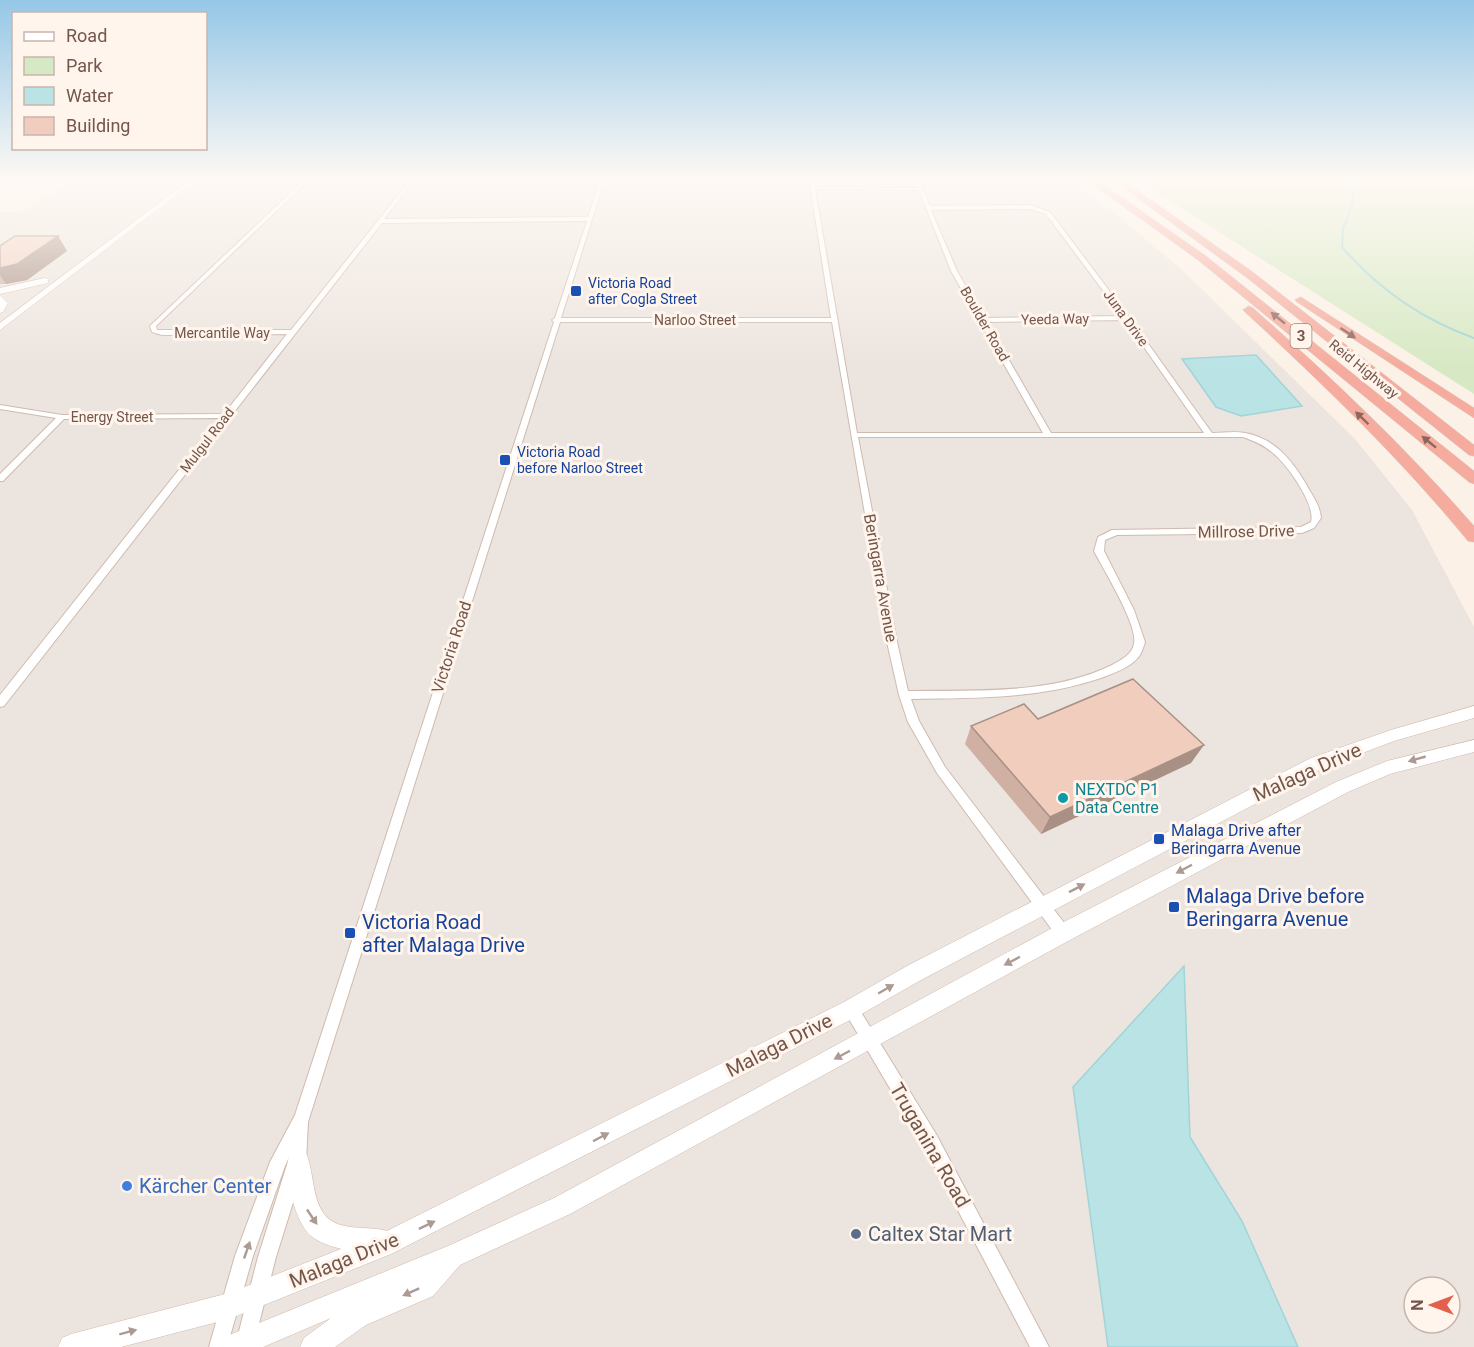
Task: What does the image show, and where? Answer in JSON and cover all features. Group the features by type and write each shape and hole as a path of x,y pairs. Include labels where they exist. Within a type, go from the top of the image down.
{"highway":[{"path":"1171,241 1202,266 1423,478 1474,537"},
{"name":"Reid Highway","path":"1179,241 1252,297 1474,479"},
{"name":"Reid Highway","path":"1203,241 1474,452"},
{"path":"1210,241 1474,414"}],"main road":[{"path":"0,327 45,281 99,241"},
{"path":"0,312 29,295 106,241"},
{"path":"0,291 45,281"},
{"path":"0,291 29,295"},
{"path":"0,298 29,295"},
{"path":"0,298 4,303 0,312"},
{"name":"Malaga Drive","path":"71,1347 229,1306 391,1242 851,1009 1043,906 1317,764 1391,736 1474,712"},
{"name":"Malaga Drive","path":"240,1345 455,1255 562,1206 870,1041 1063,933 1342,787 1387,768 1474,746"},
{"path":"298,1161 302,1196 309,1216 322,1230 336,1238 391,1242"},
{"path":"313,1347 357,1316 424,1287 455,1255"}],"street":[{"name":"Mercantile Way","path":"243,241 153,326 154,331 162,333 294,332"},
{"name":"Mulgul Road","path":"0,703 365,241"},
{"name":"Victoria Road","path":"218,1347 229,1306 278,1162 302,1118 581,241"},
{"name":"Beringarra Avenue","path":"822,241 854,435 904,694 925,745 941,770 1063,933"},
{"name":"Boulder Road","path":"942,241 954,270 1048,434"},
{"name":"Juna Drive","path":"1069,241 1209,434"},
{"name":"Yeeda Way","path":"983,320 1127,318"},
{"name":"Narloo Street","path":"555,320 834,320"},
{"name":"Energy Street","path":"0,407 62,417 225,416"},
{"path":"0,479 62,417"},
{"name":"Millrose Drive","path":"854,435 1244,435 1263,440 1278,449 1314,505 1317,522 1312,528 1302,530 1114,532 1101,539 1099,551 1136,627 1140,643 1137,654 1125,664 1057,686 1017,692 904,694"},
{"name":"Truganina Road","path":"851,1009 930,1140 1040,1347"},
{"name":"Victoria Road","path":"240,1345 298,1161 302,1118"}],"shaded area":[{"path":"0,241 1148,241 1182,270 1355,439 1412,510 1474,627 1474,1347 0,1347"}],"green space":[{"path":"1233,241 1474,241 1474,394"}],"water":[{"path":"1256,355 1302,406 1241,416 1216,407 1182,359"},
{"path":"1184,966 1190,1137 1242,1221 1298,1347 1108,1347 1073,1087"}],"building":[{"path":"8,241 51,241 17,264 0,268 0,246"},
{"name":"NEXTDC P1 Data Centre","path":"1133,679 1204,745 1050,817 971,726 1024,704 1038,719"}],"waterway":[{"path":"1342,241 1342,247 1386,290 1436,322 1474,338"}],"place":[{"name":"Victoria Road after Cogla Street","path":"576,291"},
{"name":"Victoria Road before Narloo Street","path":"505,460"},
{"name":"NEXTDC P1 Data Centre","path":"1063,798"},
{"name":"Malaga Drive after Beringarra Avenue","path":"1159,839"},
{"name":"Malaga Drive before Beringarra Avenue","path":"1174,907"},
{"name":"Victoria Road after Malaga Drive","path":"350,933"},
{"name":"Kärcher Center","path":"127,1186"},
{"name":"Caltex Star Mart","path":"856,1234"}]}
